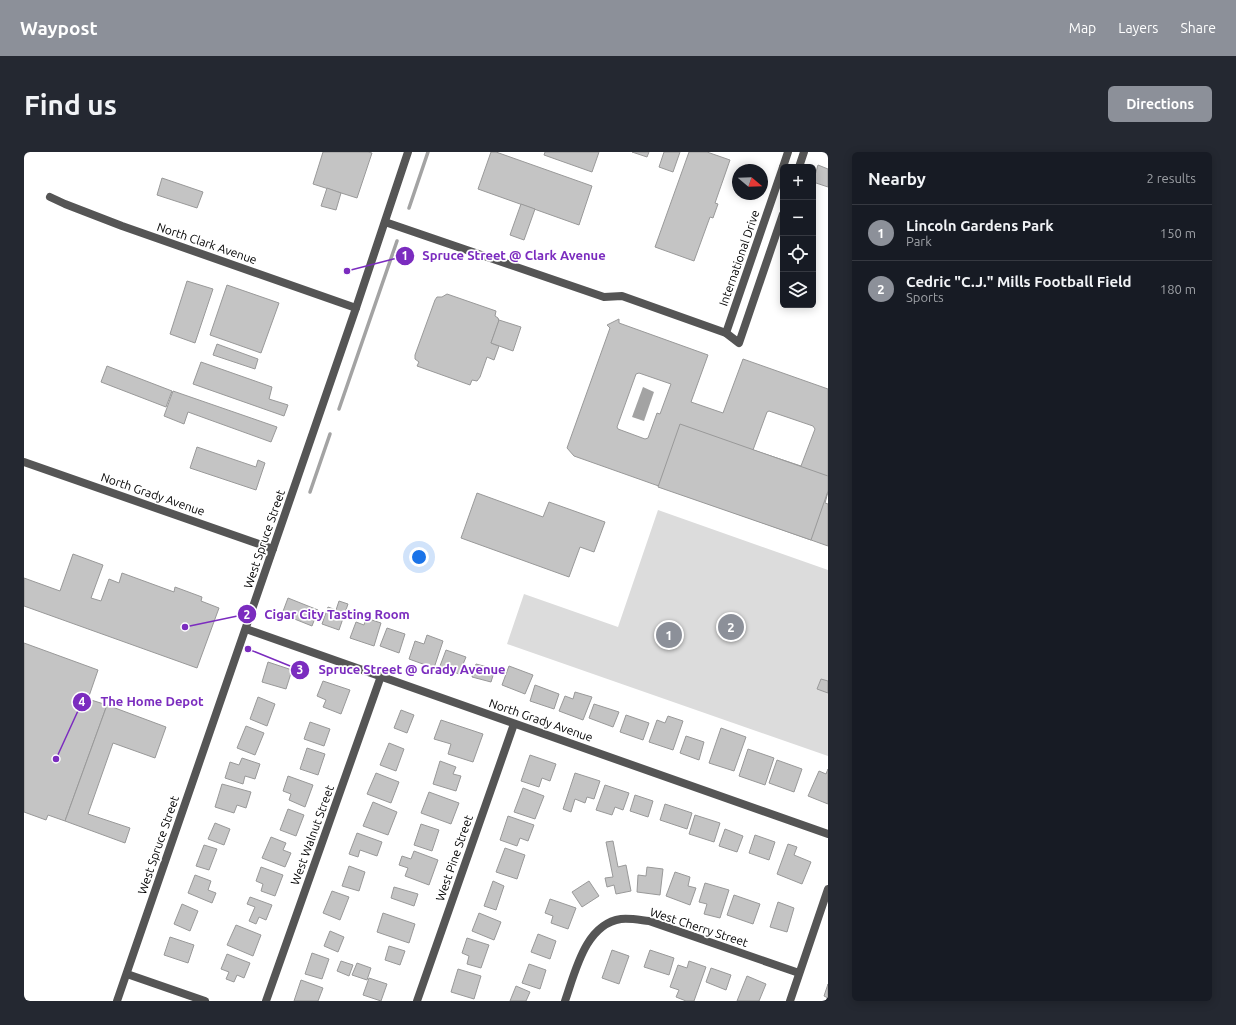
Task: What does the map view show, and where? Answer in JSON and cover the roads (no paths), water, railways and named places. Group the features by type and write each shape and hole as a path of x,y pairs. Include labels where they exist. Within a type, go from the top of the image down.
{"street":[{"name":"West Spruce Street","path":"117,1001 246,629 408,152"},
{"name":"International Drive","path":"784,164 788,152"},
{"path":"800,164 804,152"},
{"name":"International Drive","path":"726,333 780,176"},
{"name":"North Clark Avenue","path":"50,197 122,226 356,308"},
{"path":"385,222 604,297 622,296 726,333 739,343 780,223"},
{"path":"755,250 769,255"},
{"name":"North Grady Avenue","path":"24,462 273,549"},
{"name":"North Grady Avenue","path":"246,629 828,834"},
{"name":"West Walnut Street","path":"266,1001 381,676"},
{"name":"West Pine Street","path":"417,1001 514,724"},
{"path":"790,1001 828,889"},
{"name":"West Cherry Street","path":"565,1001 587,943 598,930 620,919 649,921 800,973"},
{"path":"126,974 205,1001"}],"waterway":[{"path":"409,208 428,152"},
{"path":"339,409 397,241"},
{"path":"310,492 330,434"}],"place":[{"name":"Spruce Street @ Clark Avenue","path":"347,271"},
{"name":"Cigar City Tasting Room","path":"185,627"},
{"name":"Cedric \"C.J.\" Mills Football Field","path":"731,627"},
{"name":"Lincoln Gardens Park","path":"669,635"},
{"name":"Spruce Street @ Grady Avenue","path":"248,649"},
{"name":"The Home Depot","path":"56,759"}]}
